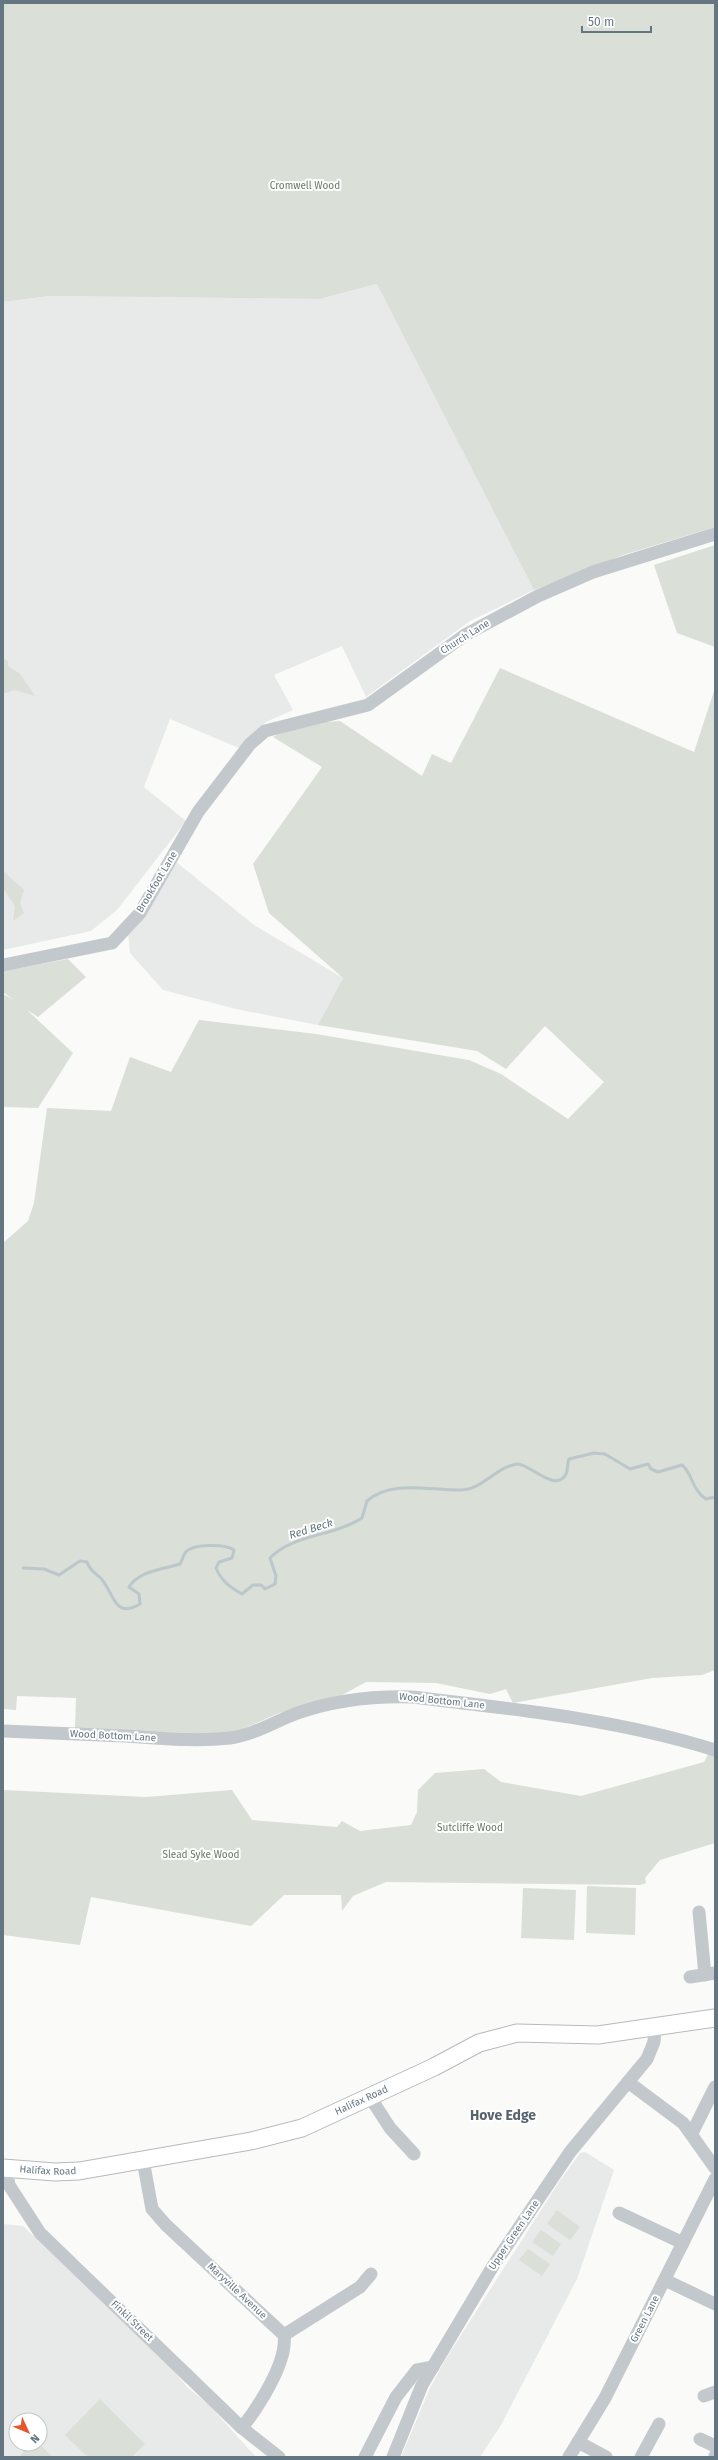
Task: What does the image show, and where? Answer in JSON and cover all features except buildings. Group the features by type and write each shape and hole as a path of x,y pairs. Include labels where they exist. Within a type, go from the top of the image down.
{"main road":[{"name":"Halifax Road","path":"4,2169 73,2171 251,2141 302,2128 370,2097 479,2043 517,2033 598,2035 655,2028 715,2018"}],"street":[{"name":"Church Lane","path":"234,765 250,744 265,731 368,705 465,635 538,596 593,572 715,534"},
{"name":"Brookfoot Lane","path":"3,965 112,943 140,913 198,812 234,765"},
{"name":"Wood Bottom Lane","path":"3,1731 125,1736 186,1741 232,1738 253,1732 296,1714 353,1701 391,1696 568,1716 604,1724 640,1728 715,1750"},
{"path":"690,1977 710,1974 699,1912"},
{"name":"Upper Green Lane","path":"394,2457 422,2385 493,2266 570,2152 647,2059 654,2042 655,2028"},
{"path":"628,2082 683,2123 692,2133 715,2168"},
{"path":"692,2133 715,2087"},
{"path":"370,2097 390,2128 414,2154"},
{"name":"Maryville Avenue","path":"143,2160 152,2208 166,2224 284,2335"},
{"name":"Finkil Street","path":"4,2169 9,2186 40,2233 242,2428 279,2457"},
{"name":"Green Lane","path":"569,2457 605,2398 715,2179"},
{"path":"619,2213 684,2243"},
{"path":"242,2428 262,2400 285,2346 284,2335 365,2291 371,2274"},
{"path":"665,2280 715,2304"},
{"path":"365,2457 396,2398 417,2370 433,2367"},
{"path":"641,2457 659,2424"},
{"path":"700,2439 715,2446"},
{"path":"578,2442 606,2457"}],"shaded area":[{"path":"378,284 534,590 470,621 366,697 342,646 274,675 293,710 266,722 239,748 170,719 144,787 186,821 117,910 91,931 3,950 3,302 50,296 320,299"},
{"path":"175,861 254,925 343,978 318,1025 236,1009 163,990 130,953 128,932"},
{"path":"585,2152 614,2170 577,2279 501,2425 480,2457 401,2457 430,2388 445,2360 559,2182 580,2153"},
{"path":"3,2224 23,2226 170,2366 187,2387 209,2405 256,2457 3,2457"}],"green space":[{"name":"Cromwell Wood","path":"3,3 715,3 715,527 623,555 534,590 377,284 320,299 50,296 3,302"},
{"path":"715,545 715,647 677,633 654,565"},
{"path":"3,658 8,661 8,666 20,674 35,696 14,690 3,694"},
{"path":"500,668 694,752 715,688 715,1670 702,1675 652,1678 513,1703 506,1689 490,1694 436,1683 366,1682 335,1699 279,1713 238,1731 197,1737 75,1729 76,1698 17,1696 16,1710 3,1709 3,1243 28,1221 34,1203 47,1108 111,1111 130,1057 171,1072 199,1020 316,1034 469,1060 501,1074 568,1119 604,1082 545,1026 506,1069 477,1051 318,1025 343,978 269,913 253,864 322,767 273,737 302,723 340,721 422,776 432,754 451,763"},
{"path":"3,871 24,890 20,903 24,913 13,921 15,906 3,888"},
{"path":"68,959 86,977 38,1017 27,1010 73,1053 38,1108 3,1107 3,994 14,1000 3,992 3,971"},
{"path":"715,1741 715,1843 660,1860 645,1878 646,1883 640,1885 386,1882 353,1896 342,1911 341,1895 284,1895 251,1926 91,1897 80,1945 3,1935 3,1790 146,1797 232,1790 252,1820 337,1827 342,1821 360,1831 411,1825 417,1812 418,1790 435,1773 484,1769 501,1782 581,1796 704,1762"},
{"path":"587,1886 636,1888 635,1935 586,1933"},
{"path":"523,1888 576,1890 574,1940 521,1938"},
{"path":"557,2210 580,2227 570,2240 547,2224"},
{"path":"541,2230 561,2244 553,2256 532,2242"},
{"path":"528,2249 550,2264 542,2276 519,2260"},
{"path":"100,2399 145,2444 132,2457 88,2457 65,2435"},
{"path":"24,2452 48,2452 53,2457 19,2457"}],"waterway":[{"name":"Red Beck","path":"23,1568 44,1569 59,1575 80,1561 87,1562 92,1570 103,1581 116,1603 125,1609 132,1608 140,1604 139,1594 129,1587 139,1577 152,1571 180,1564 185,1553 194,1547 217,1546 234,1550 232,1558 219,1562 216,1568 227,1584 242,1594 253,1585 261,1585 265,1589 275,1584 276,1576 270,1558 279,1550 290,1544 338,1529 362,1518 367,1501 377,1494 400,1488 450,1490 470,1489 502,1469 517,1464 556,1481 562,1479 566,1474 569,1459 594,1453 605,1454 630,1469 648,1464 651,1469 658,1472 682,1465 686,1469 697,1491 701,1495 706,1499 715,1497"}],"district":[{"name":"Hove Edge","path":"503,2115"}],"park label":[{"name":"Sutcliffe Wood","path":"470,1828"},
{"name":"Slead Syke Wood","path":"201,1855"}]}
